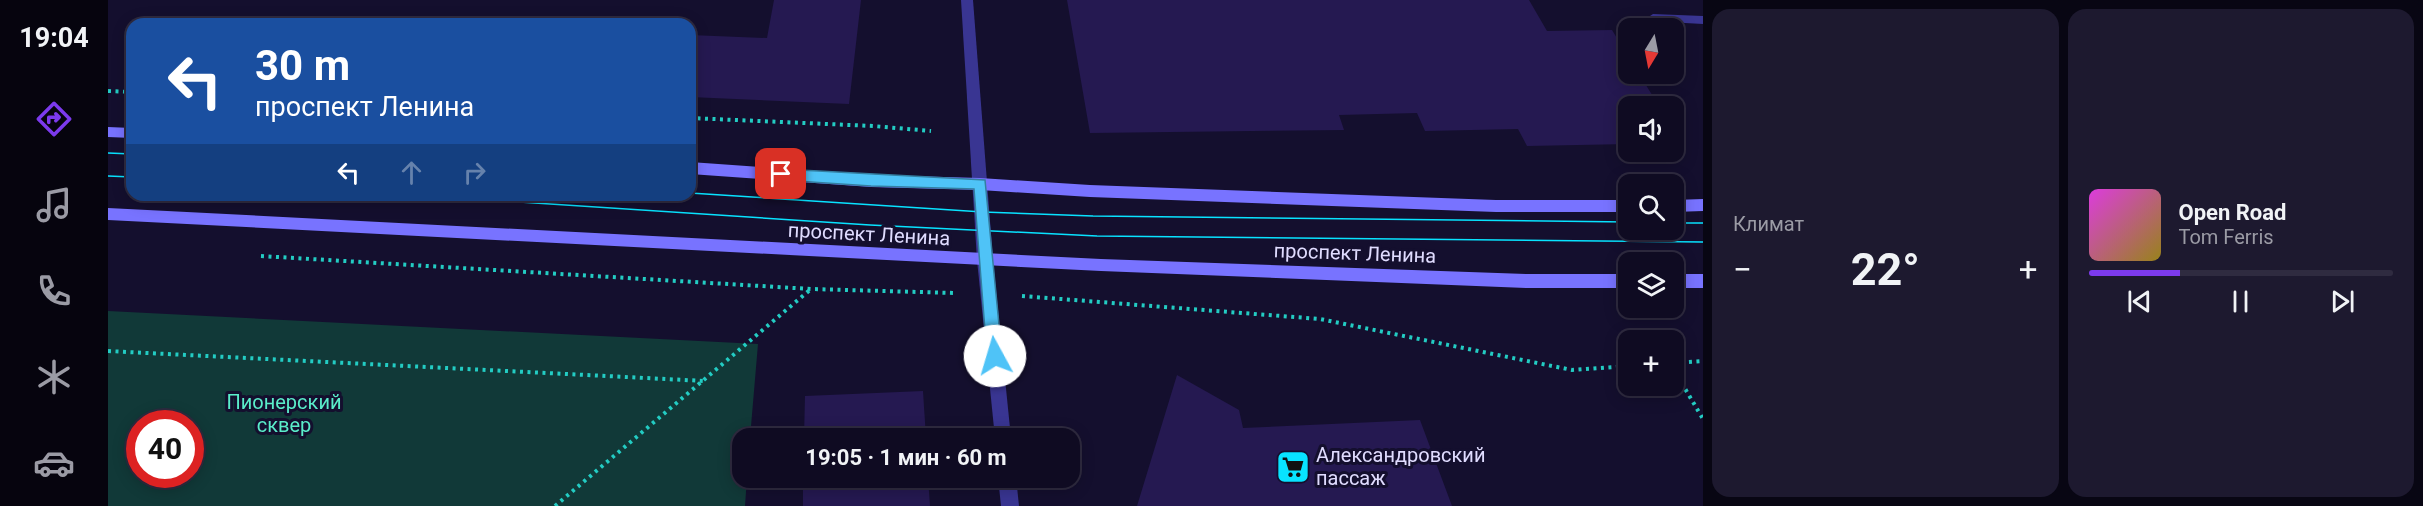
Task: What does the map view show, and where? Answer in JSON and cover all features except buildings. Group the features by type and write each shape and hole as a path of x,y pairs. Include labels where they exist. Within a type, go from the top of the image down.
{"main road":[{"path":"108,132 126,133"},
{"path":"696,168 871,181 980,184 1090,191 1496,206 1618,206"},
{"path":"1684,206 1703,206"},
{"name":"проспект Ленина","path":"108,214 985,260 1526,281 1618,281"},
{"path":"1684,281 1703,281"}],"street":[{"path":"967,0 985,260 1002,428"},
{"path":"1684,19 1703,20"},
{"path":"1008,488 1010,506"}],"path":[{"path":"108,91 126,92"},
{"path":"696,118 873,126 931,131"},
{"path":"251,255 811,289 988,294 1107,301 1320,318 1572,370 1618,367"},
{"path":"555,506 811,289"},
{"path":"108,351 705,381"},
{"path":"1684,362 1703,361"},
{"path":"1684,387 1703,419"}],"green space":[{"name":"Пионерский сквер","path":"108,311 758,344 751,428 732,428 732,488 746,488 745,506 108,506"}],"tram line":[{"path":"108,153 126,154"},
{"path":"108,176 126,177"},
{"path":"696,193 983,212 1093,216 1618,222"},
{"path":"505,201 870,225 1097,236 1703,242"},
{"path":"1684,223 1703,223"}],"place":[{"name":"Александровский пассаж","path":"1293,467"}],"route":[{"path":"781,174 871,181 980,184 983,212 982,231 995,356"}]}
